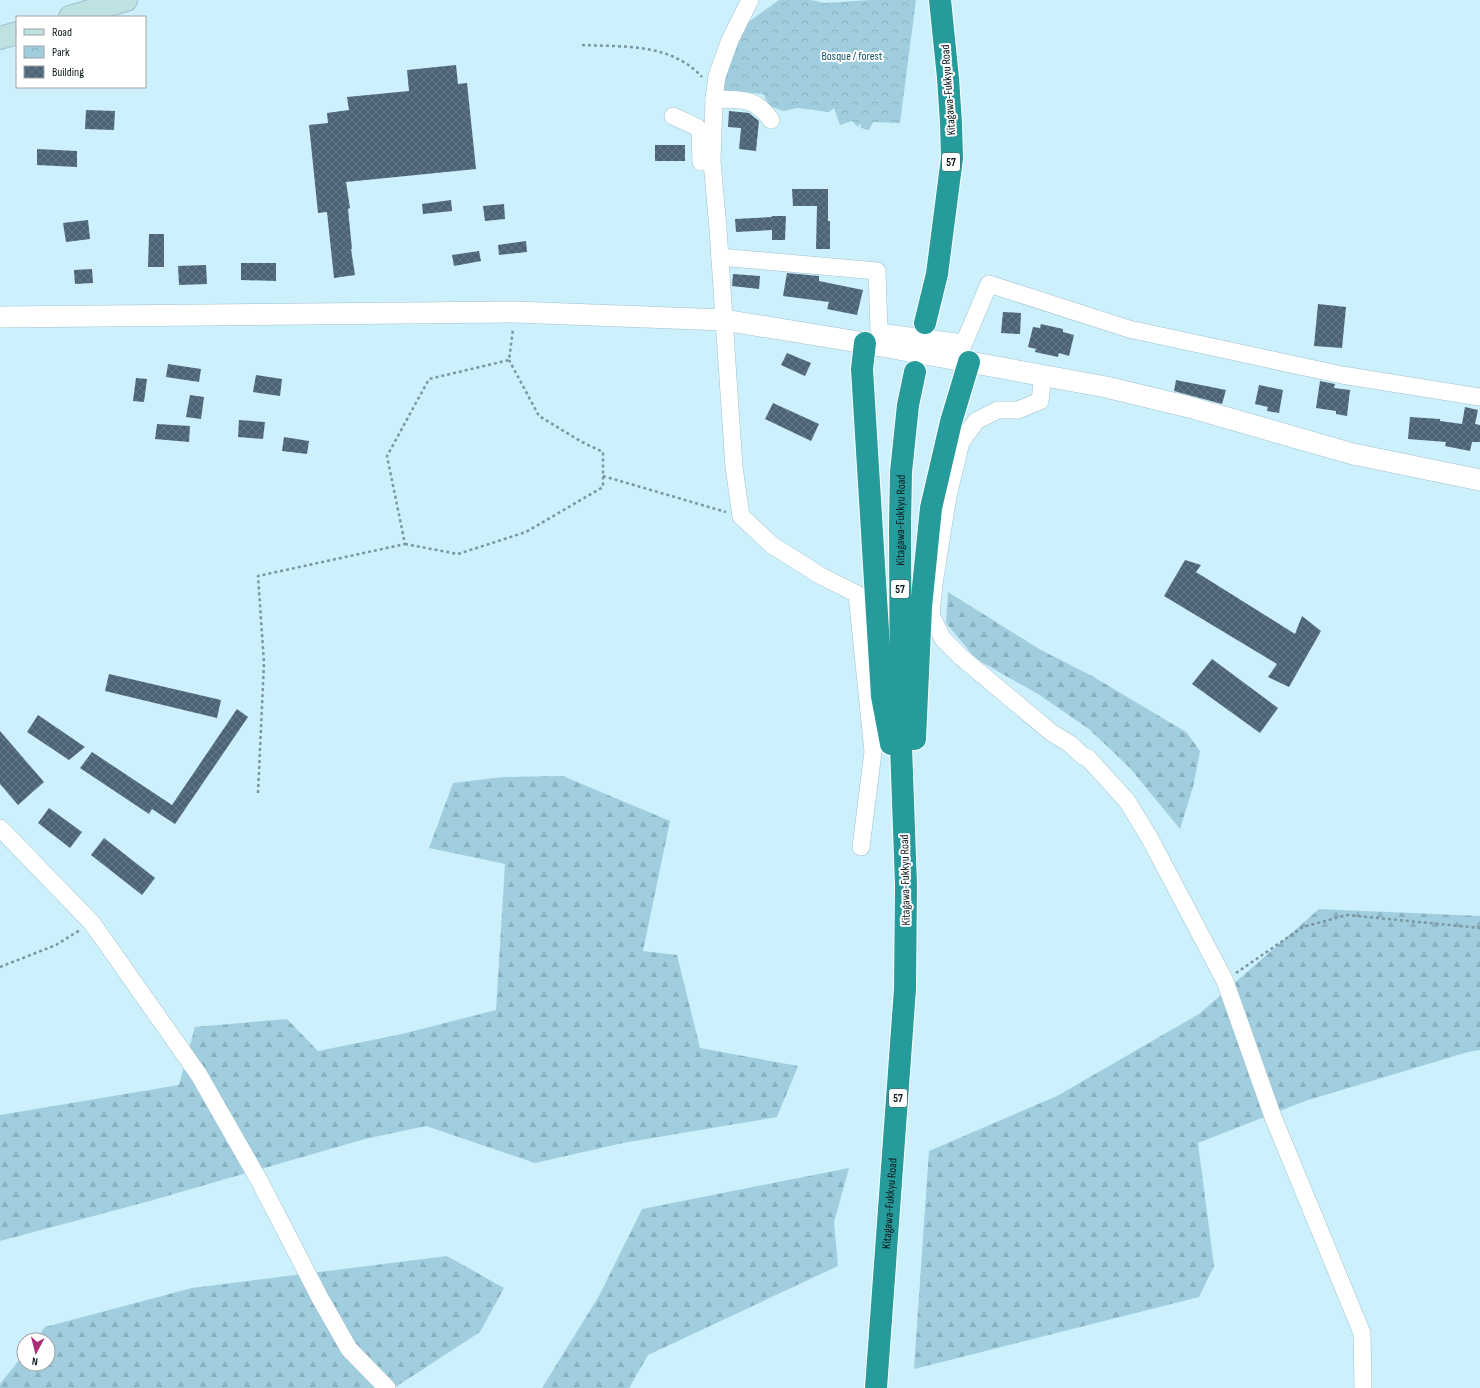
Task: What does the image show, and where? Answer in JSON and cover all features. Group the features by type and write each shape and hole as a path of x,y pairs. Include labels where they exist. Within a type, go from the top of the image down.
{"highway":[{"name":"Kitagawa-Fukkyu Road","path":"926,323 937,274 952,158 948,78 940,0"},
{"path":"865,343 862,369 882,696 903,808"},
{"path":"903,808 915,740 921,607 931,508 951,422 969,362"},
{"name":"Kitagawa-Fukkyu Road","path":"876,1388 905,989 906,885 901,746 900,526 901,472 908,405 915,372"}],"main road":[{"path":"73,16 125,0"},
{"path":"0,38 16,33"}],"street":[{"path":"750,0 730,40 723,58 717,76 714,96 712,161 734,467 741,516 772,545 821,576 857,594 873,752 861,846"},
{"path":"714,96 746,100 757,104 764,110 771,120"},
{"path":"673,116 697,127 700,132 701,162 712,161"},
{"path":"720,257 877,271 879,332 964,343 989,284 1129,329 1342,375 1480,397"},
{"path":"0,317 516,312 724,320 865,343 1106,387 1189,407 1353,454 1480,480"},
{"path":"1044,375 1040,401 1018,410 998,410 976,421 961,442 948,496 934,584 931,615 943,639 961,657 1052,733 1070,744 1083,756 1088,758 1127,801 1167,869 1174,887 1224,981 1278,1130 1362,1333 1363,1388"},
{"path":"0,828 92,923 199,1075 260,1182 320,1298 349,1349 387,1388"}],"path":[{"path":"582,45 644,48 661,51 678,58 689,65 701,76 714,96"},
{"path":"258,793 264,663 258,576 406,544 458,554 526,532 603,488 604,452 582,442 538,416 509,360 516,312"},
{"path":"406,544 387,456 429,379 509,360"},
{"path":"603,476 741,516"},
{"path":"1224,981 1303,927 1347,914 1480,928"},
{"path":"0,967 56,945 92,923"}],"green space":[{"name":"Bosque / forest","path":"779,0 811,0 824,3 872,0 916,0 900,123 873,122 869,130 861,128 860,123 858,127 852,121 840,125 834,108 829,112 798,108 783,111 770,106 763,94 732,91 710,105 740,28"},
{"path":"948,592 1041,650 1092,676 1186,732 1200,751 1193,787 1180,829 1129,767 1089,729 1038,694 976,659 946,623"},
{"path":"563,776 670,821 643,951 677,955 700,1048 798,1066 777,1117 623,1143 535,1163 426,1126 365,1139 146,1202 0,1241 0,1115 179,1085 195,1027 287,1019 318,1051 402,1034 496,1010 505,864 429,848 453,783 503,777"},
{"path":"1319,909 1480,916 1480,1050 1468,1052 1305,1101 1198,1143 1214,1266 1199,1297 914,1369 929,1151 1057,1096 1199,1014"},
{"path":"849,1168 834,1222 838,1266 648,1355 629,1388 542,1388 599,1296 642,1209"},
{"path":"447,1256 504,1288 480,1332 394,1388 0,1388 0,1384 16,1364 16,1372 56,1372 56,1332 41,1332 45,1327 192,1288"}],"building":[{"path":"456,65 458,84 467,83 476,169 346,182 350,208 348,209 351,249 355,275 334,278 327,212 318,213 309,125 328,123 327,113 349,110 347,97 409,91 407,70"},
{"path":"86,110 115,111 114,130 85,129"},
{"path":"729,111 749,113 759,121 756,151 739,149 741,128 728,127"},
{"path":"655,145 685,145 685,161 655,161"},
{"path":"37,149 77,151 77,167 37,165"},
{"path":"792,189 828,189 830,249 816,249 817,206 793,206"},
{"path":"451,200 452,211 423,214 422,204"},
{"path":"504,204 505,219 485,221 483,206"},
{"path":"786,216 785,240 772,240 772,230 736,232 735,219"},
{"path":"88,220 90,239 66,242 63,223"},
{"path":"149,234 164,234 164,267 148,267"},
{"path":"526,241 527,252 499,255 498,245"},
{"path":"479,251 481,261 454,266 452,255"},
{"path":"241,263 276,263 276,281 241,280"},
{"path":"206,265 207,284 179,285 178,266"},
{"path":"92,269 93,283 75,284 74,270"},
{"path":"787,273 819,276 819,281 863,290 857,315 827,309 829,302 783,296"},
{"path":"733,274 760,276 759,289 732,286"},
{"path":"1318,304 1346,307 1342,348 1314,346"},
{"path":"1003,312 1021,313 1020,334 1001,333"},
{"path":"1041,324 1063,329 1063,332 1074,335 1069,356 1059,353 1058,357 1035,352 1036,349 1028,347 1033,327 1040,328"},
{"path":"787,353 811,363 805,376 781,365"},
{"path":"168,364 201,369 199,382 166,377"},
{"path":"256,375 282,379 280,396 253,392"},
{"path":"136,378 147,379 144,402 133,401"},
{"path":"1176,380 1226,390 1222,404 1174,391"},
{"path":"1320,381 1335,384 1334,388 1350,390 1347,416 1336,414 1336,411 1316,408"},
{"path":"1259,385 1283,390 1279,413 1267,411 1268,407 1255,404"},
{"path":"190,395 204,397 201,419 186,417"},
{"path":"773,403 819,424 811,441 765,419"},
{"path":"1465,407 1478,410 1475,424 1480,425 1480,442 1472,442 1470,451 1445,446 1446,442 1408,439 1410,417 1440,419 1440,421 1462,424"},
{"path":"239,420 265,422 263,439 238,437"},
{"path":"157,424 190,426 189,442 155,439"},
{"path":"284,437 309,441 307,454 282,451"},
{"path":"1185,560 1201,565 1196,572 1295,634 1302,616 1321,631 1289,687 1268,677 1277,664 1164,596"},
{"path":"1212,659 1278,708 1260,733 1192,684"},
{"path":"109,674 221,700 217,718 105,691"},
{"path":"237,709 248,717 175,824 152,809 149,814 80,768 92,752 172,805"},
{"path":"38,715 85,747 69,760 27,732"},
{"path":"0,731 44,782 18,805 0,784"},
{"path":"49,808 82,832 70,848 38,823"},
{"path":"104,838 155,878 142,895 91,855"}]}
